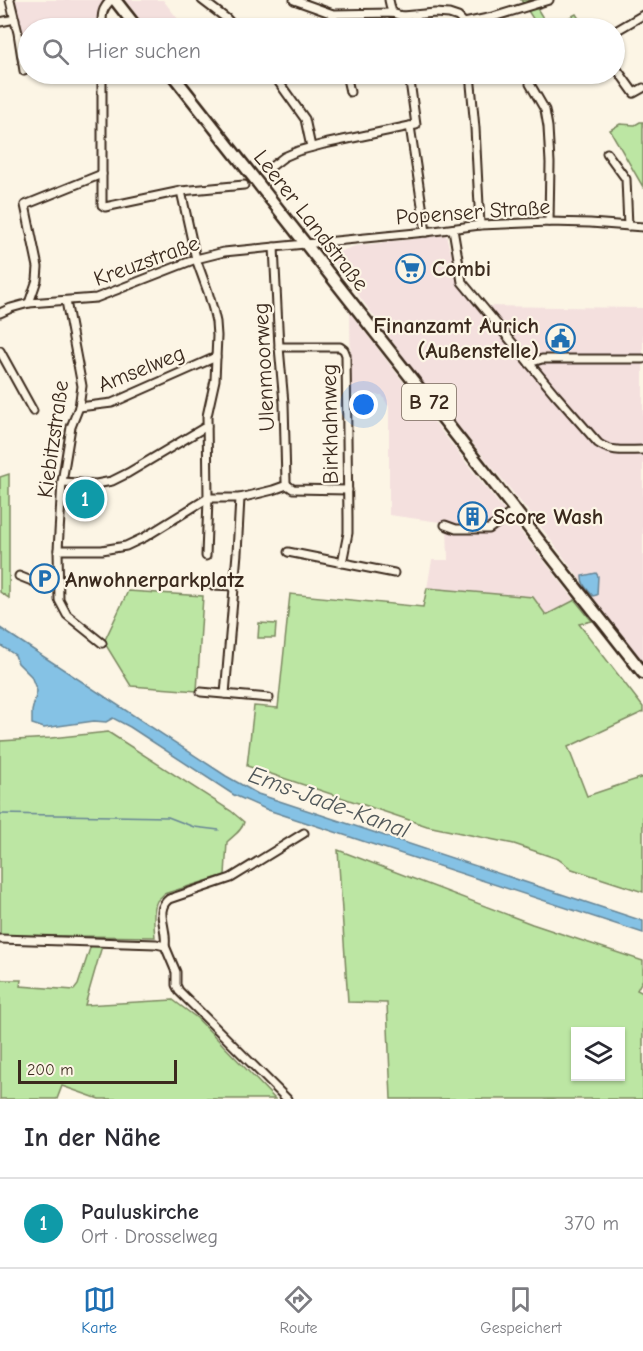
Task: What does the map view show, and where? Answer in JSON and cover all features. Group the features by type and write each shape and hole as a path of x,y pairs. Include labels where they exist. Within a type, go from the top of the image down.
{"main road":[{"path":"113,0 128,18"},
{"name":"Leerer Landstraße","path":"180,84 643,673"}],"street":[{"path":"10,0 18,36"},
{"path":"102,18 103,8 113,0"},
{"path":"202,0 226,18"},
{"path":"294,0 308,3 333,14 392,13 402,16 435,13 449,14 459,18"},
{"path":"389,0 392,13"},
{"path":"490,18 549,0"},
{"path":"333,14 334,18"},
{"path":"625,26 643,15"},
{"path":"0,22 15,19"},
{"path":"625,80 634,93 643,88"},
{"path":"102,84 102,205 105,207 181,191 244,185"},
{"path":"281,84 305,119 311,147"},
{"path":"348,84 350,92"},
{"path":"267,170 285,157 311,147 416,125 410,84"},
{"path":"471,84 480,225"},
{"path":"530,84 544,110 548,127 549,222"},
{"path":"410,126 426,232"},
{"path":"607,153 626,179 628,226"},
{"path":"29,303 37,280 38,267 26,205 102,174"},
{"path":"181,191 196,260 216,322 217,336 215,380 207,416 206,556"},
{"name":"Popenser Straße","path":"306,244 480,225 549,222 643,227"},
{"path":"453,229 462,282 567,408 604,447 613,450 643,450"},
{"name":"Kreuzstraße","path":"0,312 29,303 89,300 104,296 196,260 224,252 306,244"},
{"name":"Ulenmoorweg","path":"273,247 285,403 287,485"},
{"name":"Kiebitzstraße","path":"66,301 82,386 79,407 71,426 62,482 58,550 59,600 67,615 102,643"},
{"name":"Birkhahnweg","path":"279,347 340,347 346,355 348,533 342,563"},
{"path":"0,351 33,411"},
{"name":"Amselweg","path":"79,407 112,403 216,357"},
{"path":"529,363 542,358 643,359"},
{"path":"62,482 96,484 112,481 207,426"},
{"path":"58,550 102,550 126,546 145,537 208,498 240,498 287,485 293,489 348,490"},
{"path":"225,694 240,498"},
{"path":"445,525 456,529 489,529 515,510"},
{"path":"288,552 394,573"},
{"path":"20,576 39,584 59,584"},
{"path":"212,585 235,586"},
{"path":"201,692 269,698"},
{"path":"287,1099 179,991 176,985 176,972 165,946 166,937 161,910 169,899 231,878 304,834"},
{"path":"0,939 165,946"}],"shaded area":[{"path":"12,0 105,0 99,9 100,18 18,19"},
{"path":"125,0 163,0 177,18 139,18"},
{"path":"446,235 459,283 479,306 643,308 643,661 538,523 423,383 330,255 355,246"},
{"path":"350,313 575,600 546,615 533,597 427,588 432,560 448,560 447,523 389,515 389,407 382,395 351,395"}],"green space":[{"path":"521,0 532,0 543,18 533,18"},
{"path":"643,122 643,187 610,130 620,124 635,125"},
{"path":"9,474 9,598 0,592 0,477"},
{"path":"427,588 533,597 546,615 575,600 592,621 579,624 643,707 643,712 568,747 587,796 643,777 643,892 572,869 558,859 514,844 427,826 247,766 254,706 278,708 290,594 423,607"},
{"path":"128,591 203,596 197,691 131,686 104,642"},
{"path":"259,623 276,624 275,638 258,638"},
{"path":"108,732 231,811 244,822 239,831 227,842 225,875 164,894 157,901 154,909 155,937 0,935 0,741"},
{"path":"338,850 532,924 643,961 643,979 637,990 643,993 643,1099 391,1099 387,1003 348,1002"},
{"path":"91,945 102,946 85,1005 173,1000 197,1018 275,1099 99,1099 62,1086 57,1099 0,1099 0,980 21,980 20,986 74,990 78,985"}],"water":[{"path":"596,573 598,576 597,595 593,596 584,584 582,576"},
{"path":"0,628 226,776 258,794 643,921 643,933 268,810 234,795 113,718 106,722 94,721 44,728 32,724 32,711 37,691 31,676 18,663 15,655 0,645"}],"waterway":[{"path":"0,814 168,817 194,827 219,830"}],"place":[{"name":"Combi","path":"411,268"},
{"name":"Finanzamt Aurich (Außenstelle)","path":"560,338"},
{"name":"Pauluskirche","path":"85,499"},
{"name":"Score Wash","path":"472,516"},
{"name":"Anwohnerparkplatz","path":"44,579"}],"water label":[{"name":"Ems-Jade-Kanal","path":"329,802"}]}
